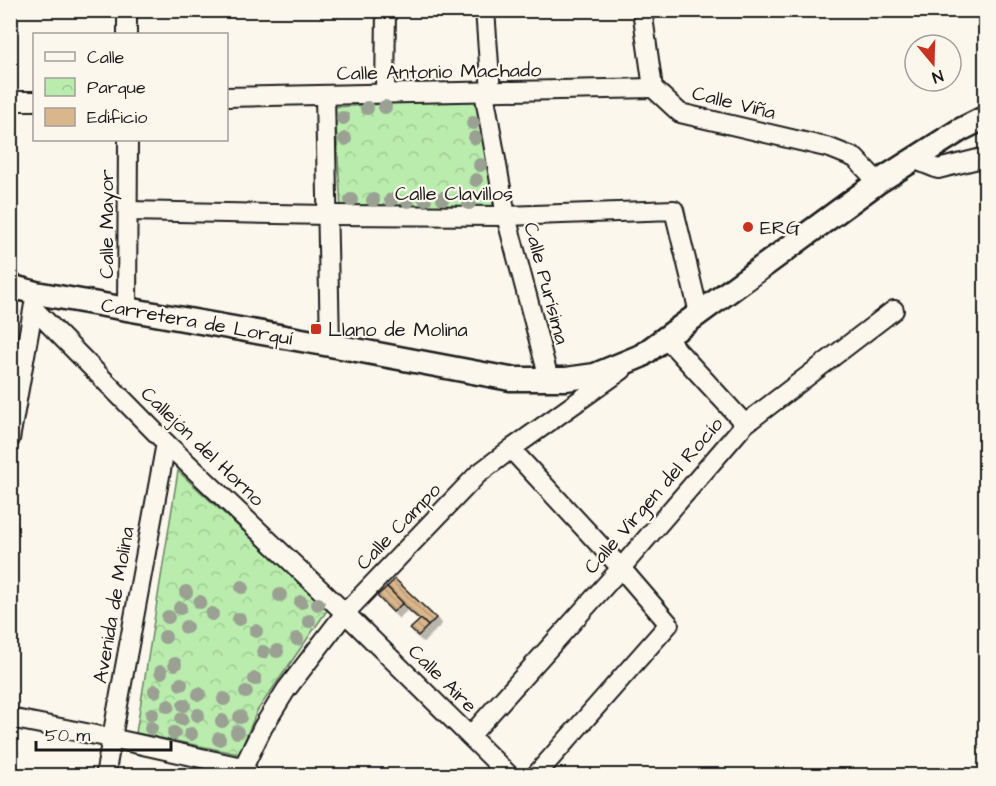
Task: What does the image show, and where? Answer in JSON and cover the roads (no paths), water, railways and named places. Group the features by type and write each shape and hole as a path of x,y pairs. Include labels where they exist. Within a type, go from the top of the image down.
{"main road":[{"name":"Carretera de Lorquí","path":"10,286 35,301 127,309 510,379 566,379 596,375 641,356 878,182 960,130 986,117"}],"street":[{"path":"127,10 127,33"},
{"path":"385,95 386,10"},
{"name":"Calle Purísima","path":"485,10 488,92 506,216 549,379"},
{"path":"642,10 652,88"},
{"name":"Calle Antonio Machado","path":"228,97 652,88"},
{"name":"Calle Viña","path":"652,88 680,113 830,148 855,158 878,182"},
{"path":"325,96 330,345"},
{"path":"10,101 33,101"},
{"name":"Calle Mayor","path":"127,309 128,141"},
{"path":"913,159 938,169 986,157"},
{"name":"Calle Clavillos","path":"128,211 506,216 674,210 699,313"},
{"path":"10,439 35,301"},
{"name":"Callejón del Horno","path":"35,301 166,443 345,613"},
{"name":"Calle Virgen del Rocío","path":"471,736 621,568 745,424 894,310"},
{"path":"666,338 745,424"},
{"name":"Calle Campo","path":"244,773 263,727 286,690 345,613 478,474 641,356"},
{"name":"Avenida de Molina","path":"105,776 166,443"},
{"path":"511,449 621,568 669,624 535,776"},
{"name":"Calle Aire","path":"345,613 510,776"},
{"path":"10,718 111,738 244,773"}],"place":[{"name":"ERG","path":"748,227"},
{"name":"Llano de Molina","path":"316,329"}]}
